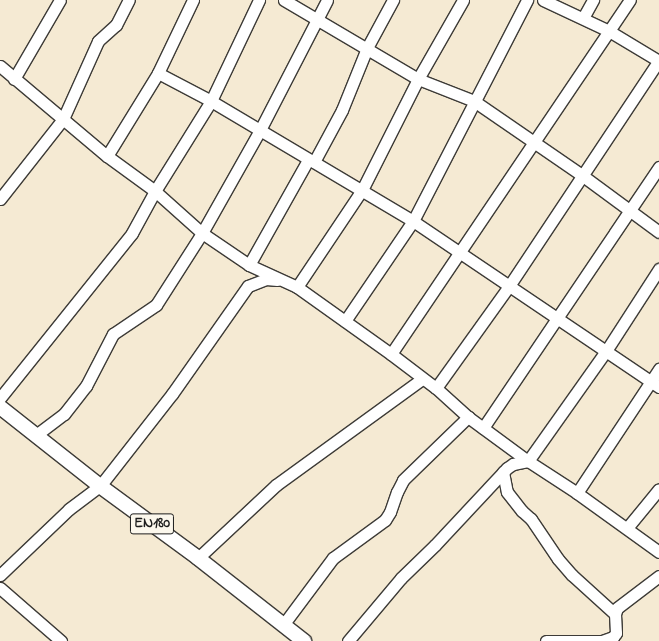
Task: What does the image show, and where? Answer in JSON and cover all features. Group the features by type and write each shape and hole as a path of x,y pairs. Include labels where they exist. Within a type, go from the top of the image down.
{"main road":[{"name":"EN180","path":"0,407 100,486 198,558 304,641"}],"street":[{"path":"14,79 60,0"},
{"path":"0,199 63,119 98,41 116,25 129,0"},
{"path":"107,156 158,73 193,0"},
{"path":"0,398 132,233 155,191 211,101 259,0"},
{"path":"284,0 418,79 474,102 583,176 659,232"},
{"path":"36,435 64,414 86,386 114,334 156,305 202,233 260,130 327,0"},
{"path":"249,265 342,110 367,48 394,0"},
{"path":"297,287 362,190 418,79 463,0"},
{"path":"344,321 413,221 527,0"},
{"path":"436,388 509,286 659,60 609,31 543,0"},
{"path":"583,18 593,0"},
{"path":"391,354 630,0"},
{"path":"0,66 107,156 155,191 202,233 249,265 297,287 391,354 422,379 436,388 468,417 528,461 577,493 659,552"},
{"path":"158,73 211,101 413,221 509,286 558,317 606,352 655,384"},
{"path":"483,428 659,167"},
{"path":"348,641 401,578 503,472 512,464 528,461 606,352 659,269"},
{"path":"0,575 70,509 100,486 172,394 248,286 266,279 286,282"},
{"path":"577,493 655,384 659,369"},
{"path":"198,558 276,485 422,379"},
{"path":"283,625 333,558 385,520 390,512 403,480 468,417"},
{"path":"503,472 508,492 522,511 531,519 558,559 572,575 615,614"},
{"path":"627,528 659,489"},
{"path":"546,641 607,640 616,633 615,614 617,608 659,576"},
{"path":"0,588 61,641"}]}
